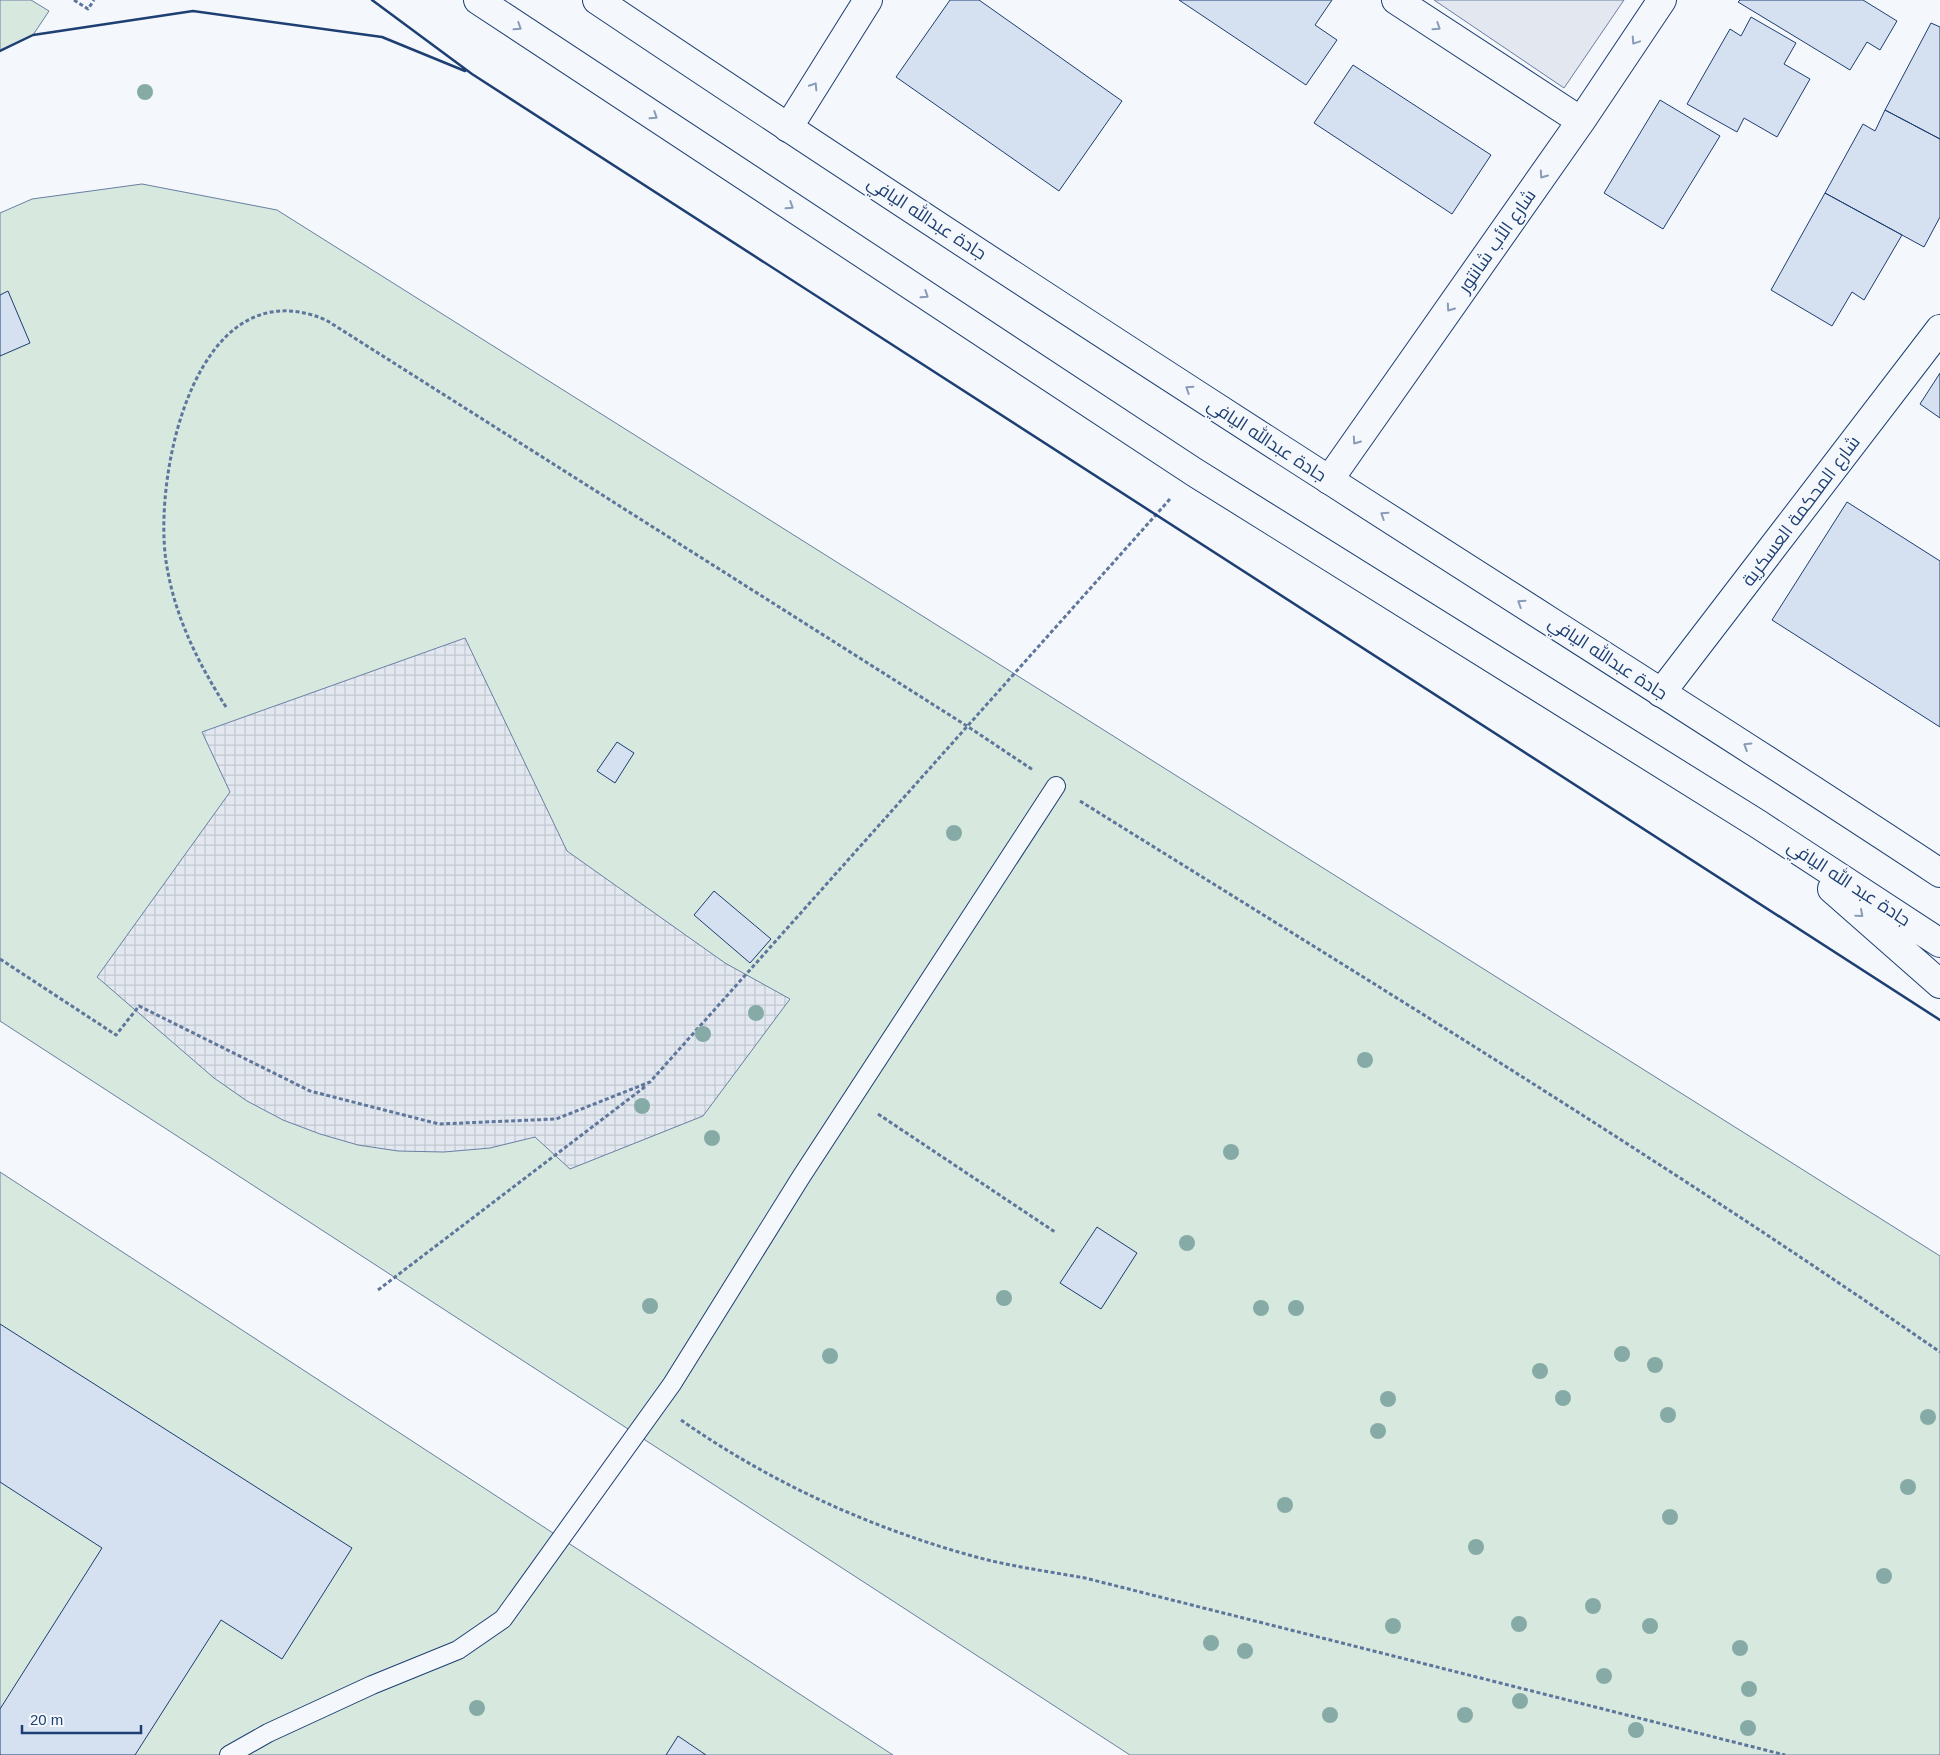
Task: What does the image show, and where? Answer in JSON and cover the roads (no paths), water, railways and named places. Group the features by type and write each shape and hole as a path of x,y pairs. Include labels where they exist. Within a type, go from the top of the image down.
{"main road":[{"path":"478,0 1194,472 1758,824 1940,984"},
{"name":"جادة عبدالله اليافي","path":"597,0 788,128 1329,480 1788,772 1940,873"},
{"path":"788,128 868,0"},
{"path":"1396,0 1581,121"},
{"name":"شارع الأب شانتور","path":"1329,480 1581,121 1662,0"},
{"name":"شارع المحكمة العسكرية","path":"1662,692 1940,329"},
{"path":"1788,772 1940,852"},
{"name":"جادة عبد الله اليافي","path":"1758,824 1940,943"}],"lane":[{"path":"230,1755 268,1733 372,1685 458,1650 503,1619 658,1404 852,1098 1056,786"}]}
